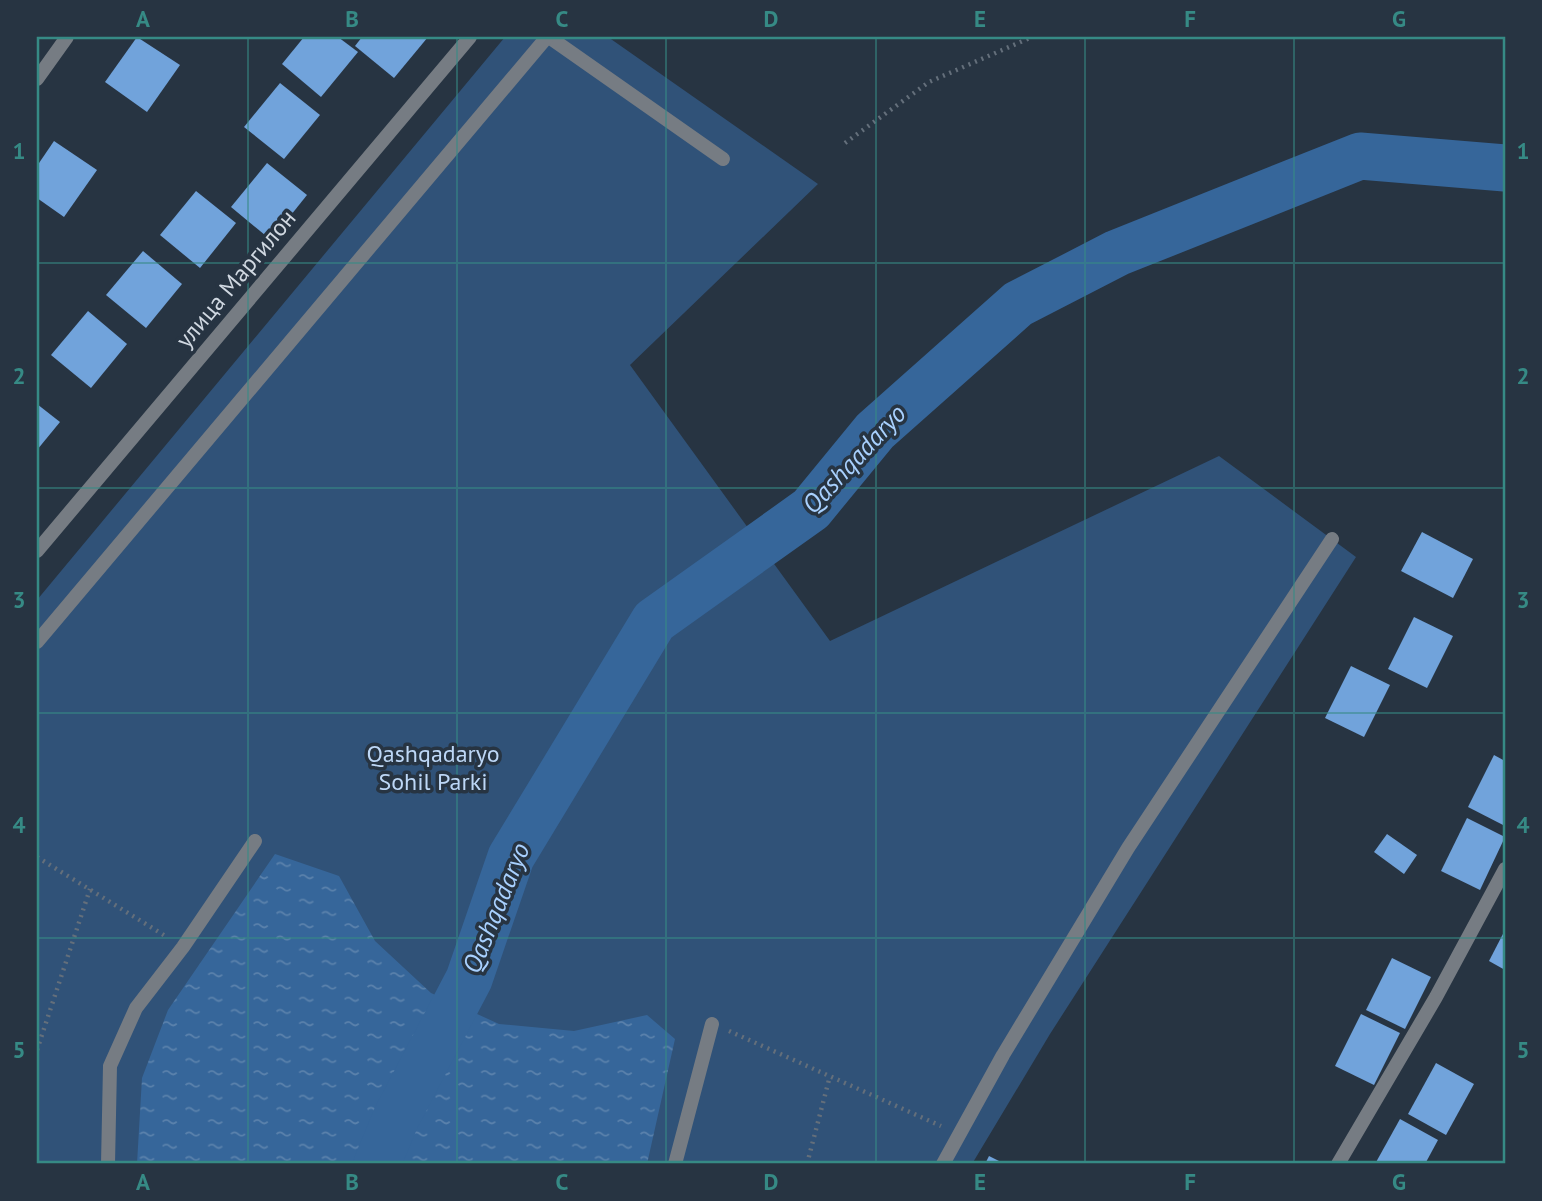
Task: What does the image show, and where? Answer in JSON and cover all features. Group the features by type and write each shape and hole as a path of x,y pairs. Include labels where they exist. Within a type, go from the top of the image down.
{"street":[{"path":"37,79 67,37"},
{"name":"улица Маргилон","path":"37,551 470,37"},
{"path":"37,642 548,37 723,159"},
{"path":"943,1164 1003,1055 1128,848 1332,539"},
{"path":"108,1164 110,1066 136,1008 183,947 255,841"},
{"path":"1338,1164 1436,997 1505,869"},
{"path":"675,1164 712,1024"}],"path":[{"path":"845,143 929,82 1032,37"},
{"path":"37,857 183,947"},
{"path":"37,1050 90,890"},
{"path":"712,1024 960,1134"},
{"path":"807,1164 830,1076"}],"green space":[{"name":"Qashqadaryo Sohil Parki","path":"505,37 608,37 818,184 630,365 830,641 1219,456 1356,557 1050,1034 972,1164 37,1164 37,600"}],"water":[{"path":"275,854 339,876 375,941 431,993 499,1024 574,1031 647,1015 675,1039 647,1164 137,1164 142,1078 168,1010"}],"building":[{"path":"137,37 180,65 147,112 105,82"},
{"path":"304,37 338,37 358,52 321,97 282,64"},
{"path":"362,37 428,37 394,78 355,46"},
{"path":"280,83 320,115 284,159 244,127"},
{"path":"54,141 97,170 64,217 37,198 37,166"},
{"path":"267,163 307,195 271,240 231,207"},
{"path":"196,191 236,223 200,268 160,235"},
{"path":"143,251 182,284 146,328 106,295"},
{"path":"88,311 127,344 91,388 51,355"},
{"path":"37,404 60,422 37,450"},
{"path":"1422,532 1473,559 1453,598 1401,571"},
{"path":"1414,617 1453,636 1427,688 1388,669"},
{"path":"1351,666 1390,685 1364,737 1325,718"},
{"path":"1494,755 1505,761 1505,826 1468,807"},
{"path":"1467,818 1505,837 1480,890 1441,871"},
{"path":"1387,834 1417,855 1404,874 1374,852"},
{"path":"1505,930 1505,970 1489,961"},
{"path":"1392,958 1431,977 1405,1029 1366,1010"},
{"path":"1361,1014 1400,1033 1374,1085 1335,1066"},
{"path":"1436,1063 1474,1084 1446,1135 1408,1114"},
{"path":"1400,1119 1438,1140 1425,1164 1375,1164"},
{"path":"989,1156 1005,1164 985,1164"}],"waterway":[{"name":"Qashqadaryo","path":"377,1164 396,1118 469,979 511,857 654,621 811,509 875,431 1018,304 1117,253 1360,156 1505,168"}]}
